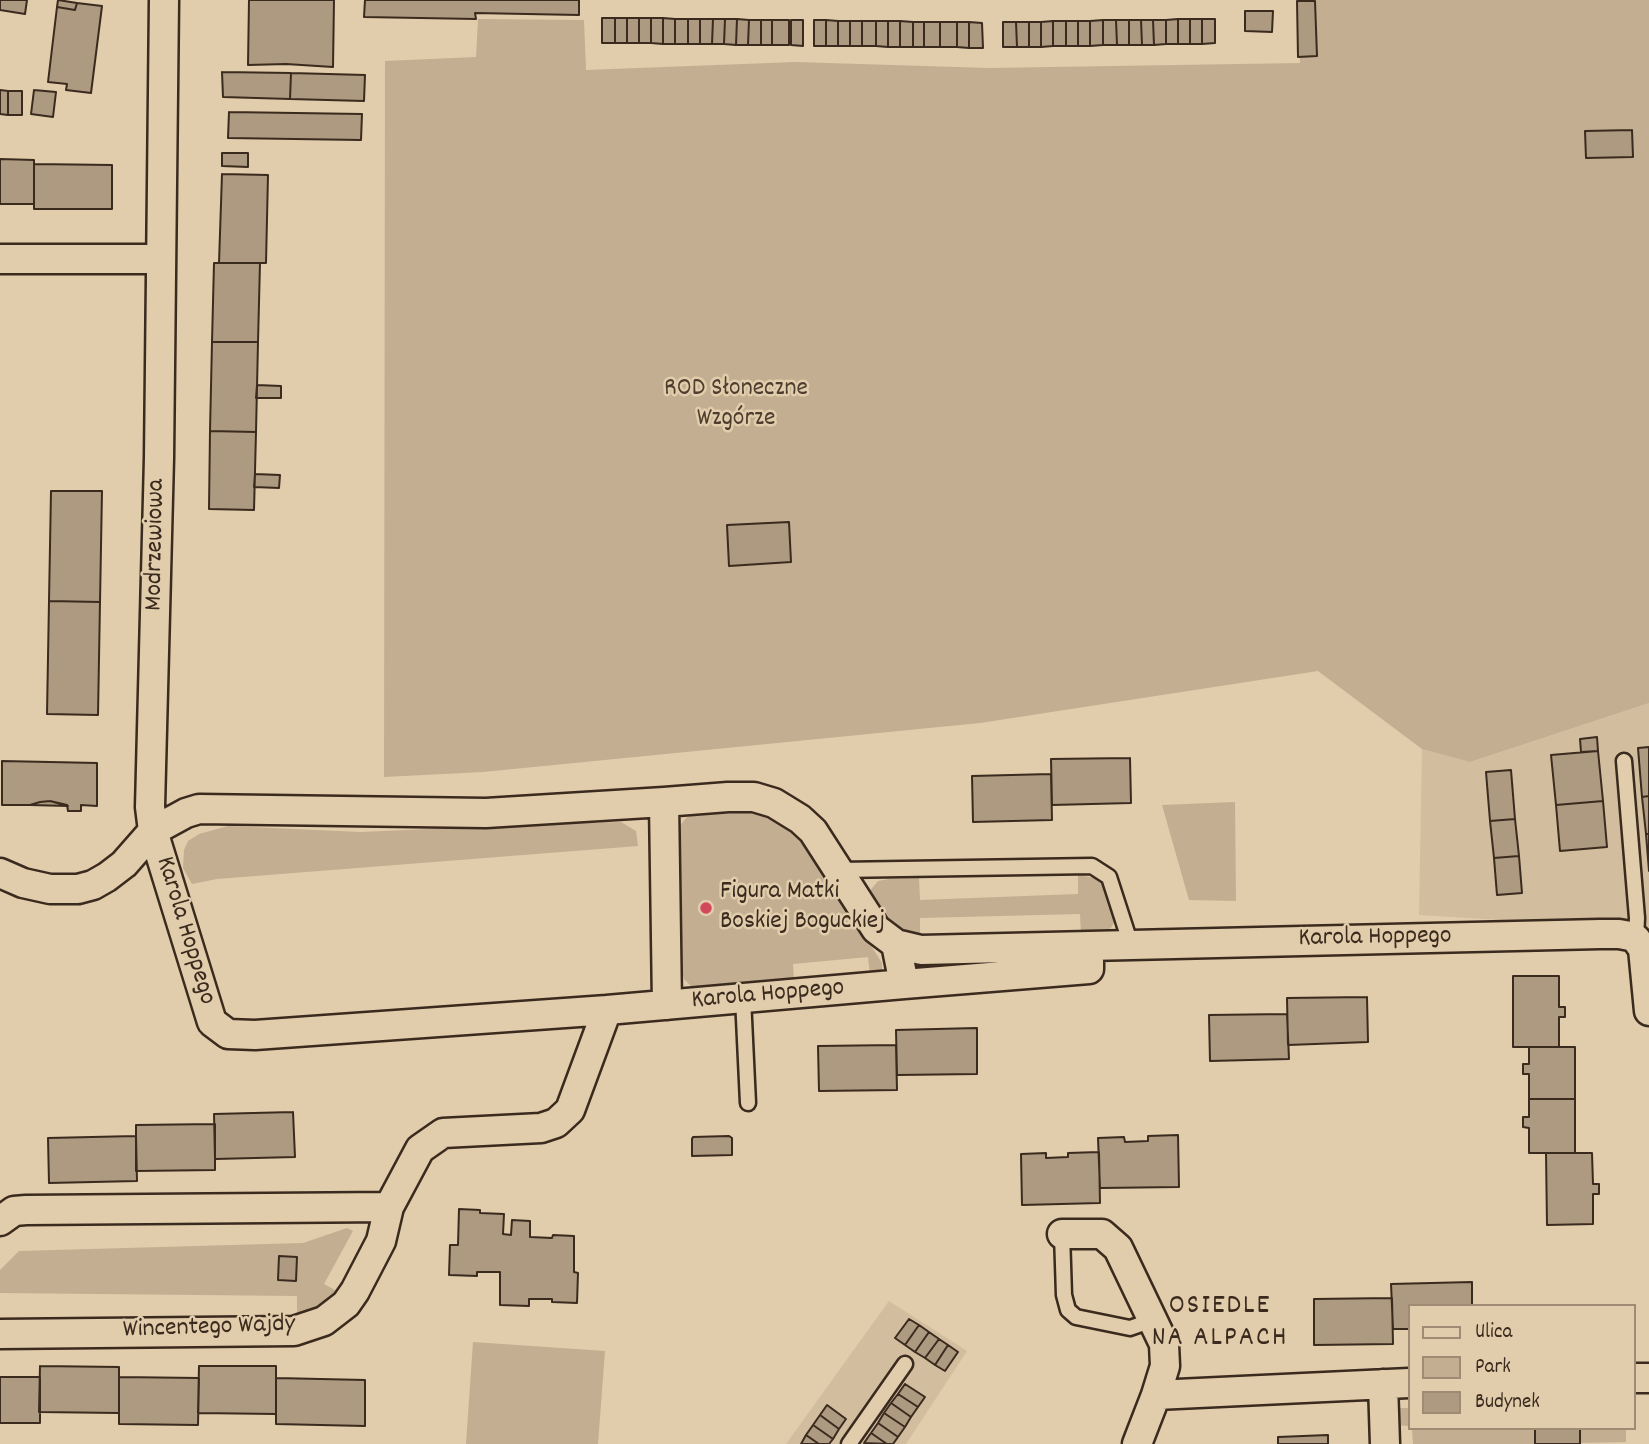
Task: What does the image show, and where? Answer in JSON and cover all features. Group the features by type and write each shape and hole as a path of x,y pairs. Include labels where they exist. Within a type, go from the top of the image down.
{"street":[{"name":"Modrzewiowa","path":"153,831 150,807 158,471 164,0"},
{"path":"0,258 161,260"},
{"name":"Karola Hoppego","path":"607,1010 255,1035 228,1034 212,1021 153,831 199,809 486,813 754,797 774,803 800,819 813,831 876,929 896,944 921,950 1131,945 1637,943"},
{"name":"Karola Hoppego","path":"664,802 667,1005 1089,969 1089,946"},
{"path":"0,873 36,887 50,889 78,889 93,885 124,864 153,831"},
{"path":"1637,943 1649,1012"},
{"path":"896,944 904,984"},
{"path":"607,1010 667,1005"},
{"name":"Wincentego Wajdy","path":"0,1334 294,1331 324,1321 346,1304 355,1291 381,1241 388,1207 420,1149 443,1133 541,1128 556,1123 570,1110 607,1010"},
{"path":"0,1221 14,1212 26,1210 388,1207"},
{"path":"1062,1234 1102,1234 1118,1248 1164,1344 1165,1366 1137,1444"},
{"path":"1156,1395 1396,1384 1385,1444"}],"lane":[{"path":"1625,761 1637,943"},
{"path":"839,870 1092,866 1109,877 1131,945"},
{"path":"743,998 748,1103"},
{"path":"1062,1234 1064,1295 1068,1310 1076,1317 1130,1328 1153,1320"},
{"path":"849,1444 905,1364"}],"shaded area":[{"path":"1649,703 1649,929 1419,915 1422,749 1470,762"},
{"path":"889,1301 967,1351 906,1444 786,1444"}],"green space":[{"name":"ROD Słoneczne Wzgórze","path":"1299,0 1649,0 1649,703 1470,762 1422,749 1318,671 980,723 483,772 384,777 385,61 476,57 478,19 584,20 586,70 795,62 989,68 1300,63"},
{"path":"1235,802 1236,901 1189,900 1162,805"},
{"path":"746,810 766,815 786,826 807,844 882,963 879,974 870,975 868,957 793,964 794,982 700,989 691,986 684,979 677,836 679,827 695,812"},
{"path":"621,822 636,831 638,846 217,879 192,884 183,868 184,850 188,841 199,834 228,826 361,832"},
{"path":"1078,875 1095,878 1105,886 1115,921 1111,928 1104,932 1081,934 1080,914 920,918 920,938 907,936 890,926 868,893 878,881 919,878 920,900 1078,894"},
{"path":"347,1228 353,1231 324,1284 342,1294 297,1323 297,1296 0,1293 0,1270 19,1251 303,1243"},
{"path":"473,1342 605,1351 598,1444 466,1444"},
{"path":"1400,1408 1408,1408 1408,1426 1395,1425"},
{"path":"1412,1430 1535,1430 1535,1444 1413,1444"},
{"path":"1580,1430 1626,1430 1626,1442 1580,1443"}],"building":[{"path":"0,0 27,0 25,14 0,10"},
{"path":"58,0 77,3 75,10 57,7"},
{"path":"249,0 334,0 333,67 248,65"},
{"path":"365,0 579,0 579,15 475,13 476,19 364,17"},
{"path":"1297,1 1315,1 1317,56 1298,57"},
{"path":"77,3 102,6 91,93 66,90 67,84 48,82 57,7 75,10"},
{"path":"1245,11 1273,11 1272,32 1245,31"},
{"path":"602,18 615,18 615,43 602,43"},
{"path":"615,18 627,18 627,43 615,43"},
{"path":"627,18 639,18 639,43 627,43"},
{"path":"639,18 651,18 651,43 639,43"},
{"path":"651,18 663,18 663,44 651,43"},
{"path":"663,18 675,19 675,44 663,44"},
{"path":"675,19 688,19 688,44 675,44"},
{"path":"688,19 700,19 700,44 688,44"},
{"path":"700,19 713,19 712,44 700,44"},
{"path":"713,19 725,19 724,44 712,44"},
{"path":"725,19 737,19 736,45 724,44"},
{"path":"737,19 749,20 748,45 736,45"},
{"path":"1178,19 1190,19 1190,44 1178,44"},
{"path":"1178,19 1178,44 1166,44 1166,20"},
{"path":"1190,19 1202,19 1202,44 1190,44"},
{"path":"1202,19 1215,19 1215,43 1202,44"},
{"path":"749,20 761,20 761,45 748,45"},
{"path":"761,20 772,20 772,45 761,45"},
{"path":"772,20 789,20 789,45 772,45"},
{"path":"791,20 803,20 803,46 791,45"},
{"path":"814,20 826,20 826,46 814,46"},
{"path":"826,20 838,21 838,46 826,46"},
{"path":"1103,20 1103,45 1090,46 1090,21"},
{"path":"1103,20 1116,20 1117,45 1103,45"},
{"path":"1116,20 1129,20 1129,45 1117,45"},
{"path":"1129,20 1141,20 1142,45 1129,45"},
{"path":"1141,20 1153,20 1154,45 1142,45"},
{"path":"1153,20 1166,20 1166,44 1154,45"},
{"path":"838,21 850,21 850,46 838,46"},
{"path":"850,21 862,21 862,46 850,46"},
{"path":"862,21 876,21 876,46 862,46"},
{"path":"876,21 888,21 888,47 876,46"},
{"path":"888,21 900,21 900,47 888,47"},
{"path":"900,21 913,22 913,47 900,47"},
{"path":"1053,21 1053,46 1041,47 1041,22"},
{"path":"1053,21 1066,21 1066,46 1053,46"},
{"path":"1066,21 1078,21 1078,46 1066,46"},
{"path":"1078,21 1090,21 1090,46 1078,46"},
{"path":"913,22 924,22 924,47 913,47"},
{"path":"924,22 940,22 940,47 924,47"},
{"path":"940,22 957,22 957,47 940,47"},
{"path":"957,22 969,22 969,48 957,47"},
{"path":"969,22 982,23 983,48 969,48"},
{"path":"1003,22 1016,22 1017,47 1003,47"},
{"path":"1016,22 1029,22 1029,47 1017,47"},
{"path":"1029,22 1041,22 1041,47 1029,47"},
{"path":"222,72 291,73 290,99 223,97"},
{"path":"291,73 365,75 364,101 290,99"},
{"path":"0,90 8,91 8,115 0,114"},
{"path":"34,90 56,92 53,117 31,114"},
{"path":"8,91 22,91 22,115 8,115"},
{"path":"229,112 362,114 361,140 228,138"},
{"path":"1632,130 1633,157 1586,158 1585,131"},
{"path":"222,153 248,153 248,167 222,166"},
{"path":"0,159 34,160 34,204 0,204"},
{"path":"34,164 112,165 112,209 34,209"},
{"path":"222,174 268,175 266,263 219,263"},
{"path":"214,263 260,263 258,342 212,342"},
{"path":"212,342 258,342 256,432 210,431"},
{"path":"257,385 281,386 281,398 256,398"},
{"path":"210,431 256,432 254,510 209,509"},
{"path":"255,474 280,475 279,488 254,487"},
{"path":"51,491 102,491 100,602 49,601"},
{"path":"789,522 791,562 729,566 727,525"},
{"path":"49,601 100,602 98,715 47,714"},
{"path":"1597,737 1598,751 1581,752 1580,739"},
{"path":"1649,747 1649,796 1642,797 1638,748"},
{"path":"1598,751 1603,801 1556,805 1551,755"},
{"path":"1130,758 1131,803 1052,805 1051,759"},
{"path":"2,761 97,763 97,806 81,805 81,811 68,811 67,805 50,801 30,805 2,805"},
{"path":"1511,770 1515,819 1490,821 1486,772"},
{"path":"1051,774 1052,820 973,822 972,776"},
{"path":"1649,796 1649,834 1646,834 1642,797"},
{"path":"50,801 68,806 30,805 40,802"},
{"path":"1603,801 1607,847 1560,851 1556,805"},
{"path":"1515,819 1519,856 1494,858 1490,821"},
{"path":"1646,834 1649,834 1649,871"},
{"path":"1519,856 1522,893 1497,895 1494,858"},
{"path":"1513,976 1559,976 1559,1007 1565,1007 1565,1017 1559,1017 1559,1047 1513,1047"},
{"path":"1367,997 1368,1042 1288,1045 1287,998"},
{"path":"1287,1014 1289,1059 1210,1061 1209,1015"},
{"path":"977,1028 977,1074 897,1075 896,1030"},
{"path":"896,1045 897,1090 819,1091 818,1046"},
{"path":"1529,1047 1575,1047 1575,1099 1529,1099 1529,1074 1523,1074 1523,1064 1529,1064"},
{"path":"1529,1099 1575,1099 1575,1153 1529,1153 1529,1128 1523,1127 1523,1117 1529,1117"},
{"path":"293,1112 295,1157 215,1159 214,1114"},
{"path":"215,1124 215,1170 136,1171 136,1125"},
{"path":"1178,1135 1179,1187 1100,1188 1098,1138 1124,1137 1125,1142 1148,1141 1148,1136"},
{"path":"136,1136 137,1181 49,1183 48,1138"},
{"path":"693,1137 732,1138 732,1155 692,1156"},
{"path":"1099,1152 1100,1203 1022,1205 1021,1154 1046,1153 1046,1158 1068,1157 1068,1153"},
{"path":"1546,1153 1592,1153 1593,1184 1599,1184 1599,1194 1593,1194 1593,1224 1547,1225"},
{"path":"459,1209 504,1214 503,1234 511,1235 512,1220 530,1221 530,1237 574,1236 574,1272 578,1273 577,1303 529,1299 529,1306 500,1305 500,1272 477,1272 477,1276 449,1275 450,1245 458,1245"},
{"path":"279,1256 297,1257 296,1281 278,1280"},
{"path":"1472,1282 1472,1304 1408,1304 1408,1329 1393,1329 1391,1284"},
{"path":"1392,1298 1393,1344 1314,1345 1314,1299"},
{"path":"909,1319 919,1325 905,1345 895,1338"},
{"path":"919,1325 929,1332 915,1352 905,1345"},
{"path":"929,1332 939,1339 925,1358 915,1352"},
{"path":"939,1339 948,1345 935,1365 925,1358"},
{"path":"948,1345 958,1352 945,1371 935,1365"},
{"path":"40,1366 119,1367 119,1413 39,1412"},
{"path":"199,1366 276,1366 276,1414 198,1413"},
{"path":"0,1377 40,1377 40,1423 0,1423"},
{"path":"119,1377 199,1378 198,1425 119,1424"},
{"path":"276,1378 365,1380 365,1426 276,1424"},
{"path":"905,1384 925,1397 918,1407 898,1394"},
{"path":"898,1394 918,1407 911,1417 891,1403"},
{"path":"891,1403 911,1417 905,1427 884,1413"},
{"path":"827,1405 846,1419 839,1429 820,1415"},
{"path":"884,1413 905,1427 898,1437 878,1423"},
{"path":"820,1415 839,1429 833,1439 813,1425"},
{"path":"878,1423 898,1437 893,1444 887,1444 871,1433"},
{"path":"813,1425 833,1439 829,1444 819,1444 806,1435"},
{"path":"1535,1430 1580,1430 1580,1444 1535,1444"},
{"path":"871,1433 887,1444 864,1443"},
{"path":"806,1435 819,1444 801,1444"},
{"path":"1328,1435 1328,1444 1278,1444 1278,1437"}],"place":[{"name":"Figura Matki Boskiej Boguckiej","path":"706,908"}],"district":[{"name":"OSIEDLE NA ALPACH","path":"1220,1324"}]}
